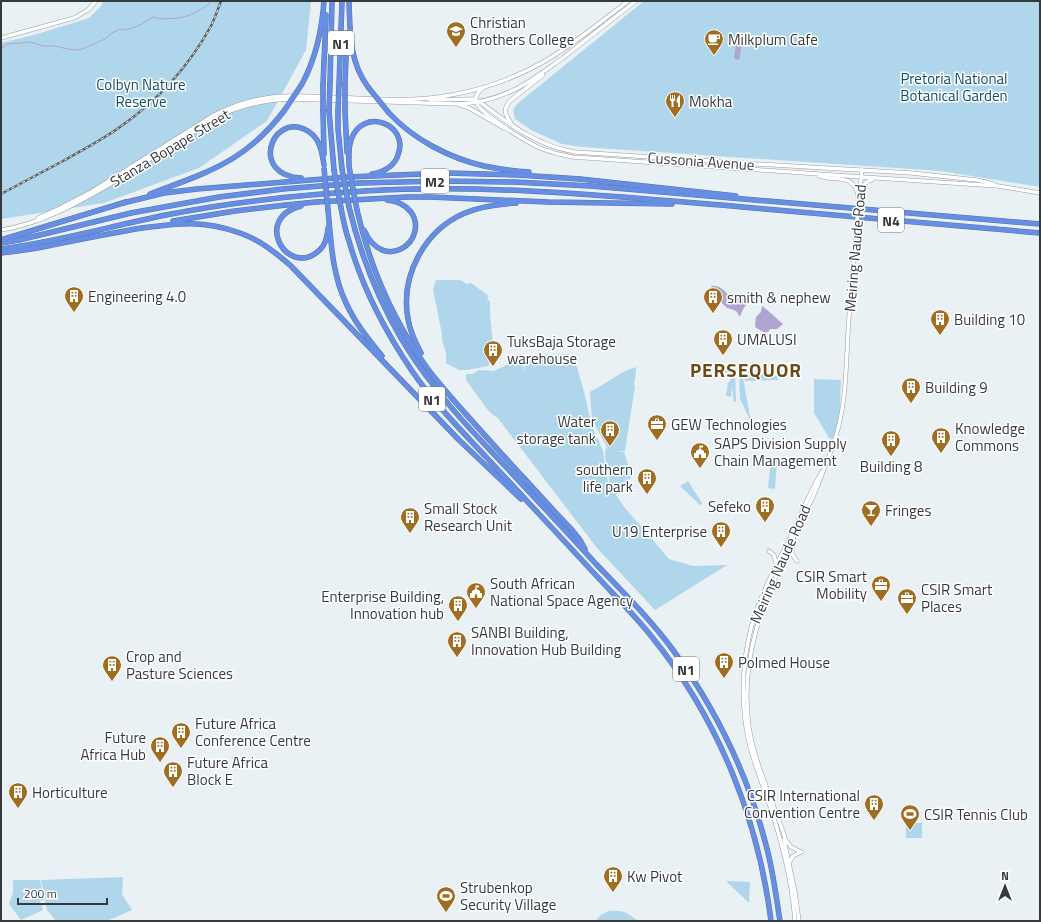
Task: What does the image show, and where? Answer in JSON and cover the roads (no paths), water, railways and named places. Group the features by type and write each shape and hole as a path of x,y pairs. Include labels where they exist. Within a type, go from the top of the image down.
{"highway":[{"path":"123,203 202,174 228,162 262,136 284,111 302,84 310,67 322,26 325,1"},
{"path":"325,1 323,111 324,166 335,271 346,305 352,316 364,333 411,390"},
{"name":"N1","path":"332,1 329,111 334,170 348,240 368,294 388,332 412,372 441,408 643,626 689,688 713,730 733,773 747,811 757,844 771,921"},
{"name":"N1","path":"342,1 338,111 338,129 342,169 354,227 365,262 386,310 401,337 435,388 466,424 663,637 688,672 716,719 741,770 752,798 766,846 780,921"},
{"path":"349,1 345,112 346,144 362,232 386,296 427,368 477,426 572,530 580,540 586,553"},
{"path":"349,1 352,49 358,71 368,87 389,112 406,128 425,142 466,161 498,169 568,176 580,179"},
{"path":"348,177 377,173 391,165 398,157 400,150 400,143 397,134 390,127 381,122 369,122 360,127 356,130 350,142 349,165"},
{"path":"324,166 319,143 312,133 305,129 297,127 288,128 278,134 273,140 270,150 272,160 275,167 281,173 294,178 325,178"},
{"path":"1,240 123,203 158,194 182,190 348,177 463,174 518,175 580,179 750,198 847,206 874,211"},
{"name":"M2","path":"1,243 130,213 193,201 283,189 375,183 462,181 555,184 874,211"},
{"name":"M2","path":"1,249 33,244 200,208 292,196 366,191 446,189 512,190 605,195 741,207"},
{"path":"328,211 327,237 322,247 317,252 309,256 300,257 290,254 281,247 277,236 277,227 282,217 286,213 292,209 302,206 331,202 425,196 548,202 647,203 741,207"},
{"path":"354,200 388,200 402,203 414,218 415,226 413,236 409,243 401,249 392,251 380,249 373,245 366,234 358,210"},
{"path":"1,253 36,248 167,222 235,211 303,203 331,202"},
{"path":"438,382 416,344 411,332 407,315 407,294 409,281 421,251 432,237 459,215 482,207 495,205 548,202"},
{"name":"N4","path":"741,207 1040,233"},
{"name":"N4","path":"874,211 929,214 1040,224"},
{"path":"127,230 175,224 197,223 213,225 242,233 273,251 291,266 459,440 520,498 567,548 577,555"}],"main road":[{"path":"1,38 74,18 88,10 96,1"},
{"name":"Stanza Bopape Street","path":"1,229 34,219 68,204 107,182 214,115 228,108 268,97 287,96 417,99 445,96 484,87 516,76 545,61 568,46 628,1"},
{"path":"513,126 505,114 507,104 636,1"},
{"name":"Stanza Bopape Street","path":"1,229 13,228 34,222 73,205 128,173 208,123 231,111 248,105 273,100 291,99 458,104 490,99 519,88 553,66"},
{"path":"484,87 479,91 477,101 479,108 509,130"},
{"path":"417,99 437,100 468,98 477,101"},
{"name":"Cussonia Avenue","path":"477,101 526,135 540,142 575,152 911,173 982,181 998,186"},
{"path":"458,104 469,108 500,127 509,130"},
{"name":"Cussonia Avenue","path":"509,130 540,148 572,157 998,186 1040,193"},
{"name":"Meiring Naude Road","path":"799,921 796,892 784,840 785,838 777,812 760,771 754,748 748,712 746,682 750,654 760,614 769,591 815,493 836,437 844,399 862,170"},
{"path":"816,174 822,177 850,181 856,188 859,198"},
{"path":"859,198 867,181 885,179"},
{"name":"Meiring Naude Road","path":"795,921 791,887 783,852 773,814 756,769 749,743 744,696 745,666 753,623 758,606 776,564 817,481 825,468"},
{"path":"792,542 792,553 797,561"},
{"path":"769,551 774,555 776,564"},
{"path":"785,838 791,847 801,852 793,856 790,862"}],"waterway":[{"path":"1,49 7,44 31,42 43,46 80,50 105,39 120,29 126,30 138,26 153,17 160,19 180,18 190,15 200,10 211,1"},
{"path":"737,57 739,43"}],"railway":[{"path":"1,194 99,141 134,117 147,106 171,82 193,55 211,26 221,1"}],"place":[{"name":"Christian Brothers College","path":"456,48"},
{"name":"Milkplum Cafe","path":"714,56"},
{"name":"Mokha","path":"675,118"},
{"name":"Engineering 4.0","path":"74,313"},
{"name":"smith & nephew","path":"713,314"},
{"name":"Building 10","path":"940,336"},
{"name":"UMALUSI","path":"723,356"},
{"name":"TuksBaja Storage warehouse","path":"493,367"},
{"name":"Building 9","path":"911,404"},
{"name":"GEW Technologies","path":"657,441"},
{"name":"Water storage tank","path":"610,447"},
{"name":"Knowledge Commons","path":"941,454"},
{"name":"Building 8","path":"891,457"},
{"name":"SAPS Division Supply Chain Management","path":"700,469"},
{"name":"southern life park","path":"647,495"},
{"name":"Sefeko","path":"765,523"},
{"name":"Fringes","path":"871,527"},
{"name":"Small Stock Research Unit","path":"410,534"},
{"name":"U19 Enterprise","path":"721,548"},
{"name":"CSIR Smart Mobility","path":"881,602"},
{"name":"South African National Space Agency","path":"476,609"},
{"name":"CSIR Smart Places","path":"907,615"},
{"name":"Enterprise Building, Innovation hub","path":"458,622"},
{"name":"SANBI Building, Innovation Hub Building","path":"457,658"},
{"name":"Polmed House","path":"724,679"},
{"name":"Crop and Pasture Sciences","path":"112,682"},
{"name":"Future Africa Conference Centre","path":"181,749"},
{"name":"Future Africa Hub","path":"160,763"},
{"name":"Future Africa Block E","path":"173,788"},
{"name":"Horticulture","path":"18,809"},
{"name":"CSIR International Convention Centre","path":"874,821"},
{"name":"CSIR Tennis Club","path":"910,831"},
{"name":"Kw Pivot","path":"613,893"},
{"name":"Strubenkop Security Village","path":"446,913"}],"district":[{"name":"PERSEQUOR","path":"746,369"}],"park label":[{"name":"Pretoria National Botanical Garden","path":"954,86"},
{"name":"Colbyn Nature Reserve","path":"141,92"}]}
